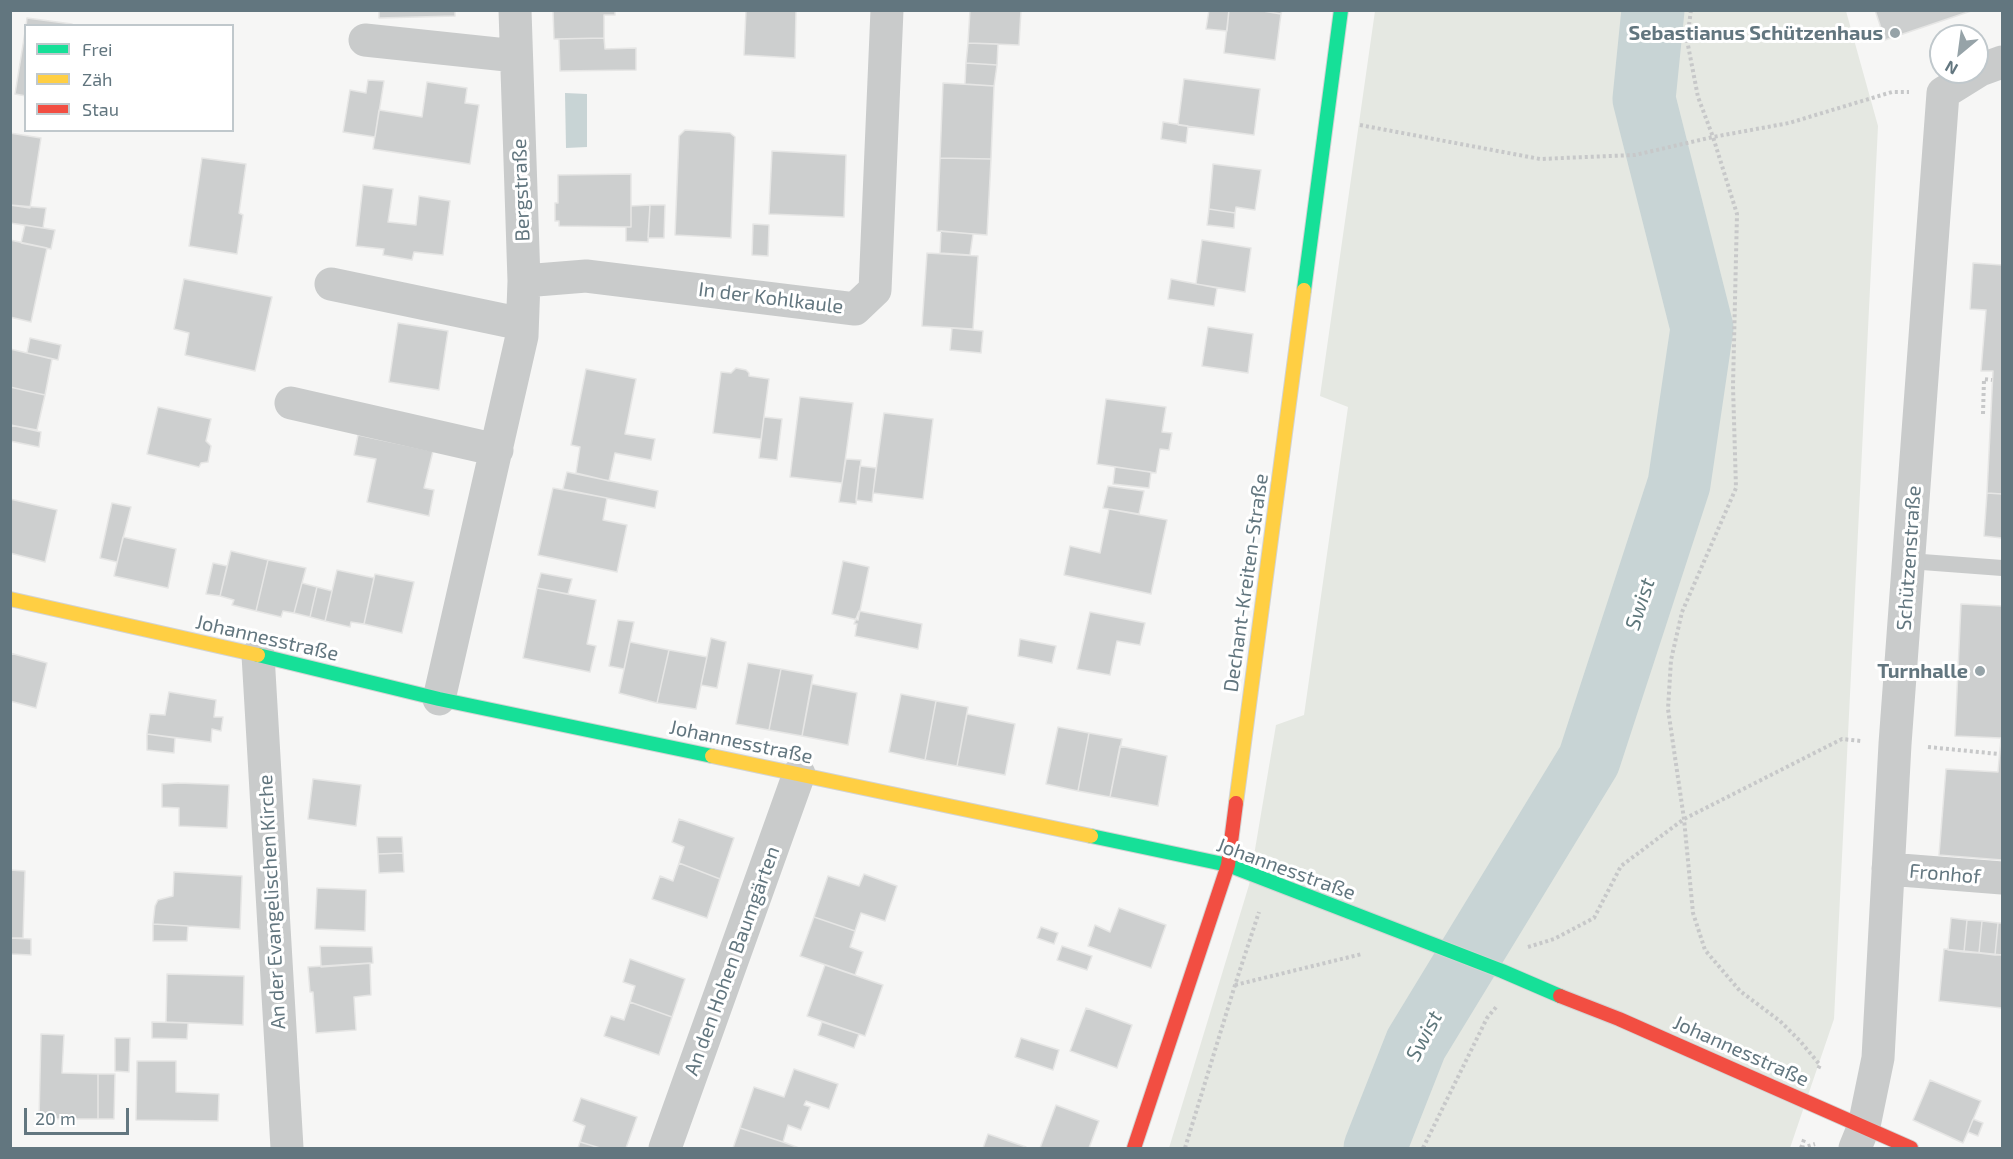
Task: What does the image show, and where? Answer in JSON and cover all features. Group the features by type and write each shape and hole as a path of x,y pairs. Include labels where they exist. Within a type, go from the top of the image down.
{"street":[{"name":"Bergstraße","path":"439,699 522,336 524,280 515,10"},
{"name":"In der Kohlkaule","path":"524,280 586,276 855,309 875,290 887,10"},
{"name":"Dechant-Kreiten-Straße","path":"1134,1149 1228,865 1341,10"},
{"path":"365,40 516,56"},
{"path":"1943,93 1980,70 2002,62"},
{"name":"Schützenstraße","path":"1859,1137 1878,1058 1895,744 1943,93"},
{"path":"331,284 522,324"},
{"path":"291,403 497,450"},
{"name":"Johannesstraße","path":"10,599 439,699 1228,865 1455,952 1619,1019 1806,1101 1859,1137 1911,1149"},
{"name":"An der Evangelischen Kirche","path":"258,655 287,1149"},
{"name":"An den Hohen Baumgärten","path":"665,1149 799,774"},
{"name":"Fronhof","path":"1888,869 2002,878"}],"lane":[{"path":"1909,561 2002,568"}],"path":[{"path":"1691,10 1687,40 1698,97 1737,214 1733,386 1736,488 1682,612 1671,660 1668,709 1684,819 1694,913 1705,950 1740,991 1780,1021 1820,1065 1806,1101"},
{"path":"1327,119 1540,159 1635,155 1789,123 1892,92 1943,93"},
{"path":"1983,414 1984,379 1992,380"},
{"path":"1423,1149 1487,1018 1505,997 1506,973 1517,952 1532,944 1554,939 1594,918 1621,866 1684,819 1842,739 2000,754"},
{"path":"1185,1149 1270,880"},
{"path":"1235,985 1364,954"}],"shaded area":[{"path":"1375,11 1846,11 1878,126 1834,1019 1790,1148 1169,1148 1249,885 1276,725 1304,715 1348,407 1320,396"},
{"path":"565,93 587,94 587,147 566,148"}],"building":[{"path":"379,10 455,10 455,16 379,18"},
{"path":"553,10 615,10 615,15 604,15 604,38 554,39"},
{"path":"746,10 796,10 795,58 744,55"},
{"path":"970,10 1021,10 1019,45 968,43"},
{"path":"1209,10 1229,10 1227,31 1206,29"},
{"path":"1229,10 1257,10 1281,14 1275,60 1224,53"},
{"path":"1257,10 1282,10 1281,14"},
{"name":"Sebastianus Schützenhaus","path":"1875,10 1974,10 1929,24 1885,40"},
{"path":"27,18 72,24 26,24"},
{"path":"24,38 24,96 15,94"},
{"path":"604,38 605,49 636,48 636,70 560,71 559,39"},
{"path":"968,43 998,44 997,65 966,63"},
{"path":"966,63 997,65 994,86 965,84"},
{"path":"1184,79 1260,89 1254,135 1178,125"},
{"path":"368,80 384,81 375,137 343,132 350,90 366,93"},
{"path":"427,82 467,88 465,103 479,105 470,164 373,149 379,110 422,117"},
{"path":"943,83 994,86 991,159 940,158"},
{"path":"1163,122 1188,126 1186,143 1161,139"},
{"path":"685,130 730,133 735,137 731,238 675,235 679,136"},
{"path":"10,133 41,138 30,208 10,205"},
{"path":"772,151 846,155 844,217 769,214"},
{"path":"202,158 246,164 239,213 243,215 237,254 189,246"},
{"path":"940,158 991,159 987,235 937,231"},
{"path":"1213,164 1261,170 1255,210 1236,207 1235,213 1209,209"},
{"path":"631,174 631,227 559,226 559,221 555,221 555,203 558,203 558,175"},
{"path":"363,185 393,189 388,222 416,225 419,196 450,201 443,255 414,252 412,260 383,255 384,249 356,246"},
{"path":"10,205 46,208 43,228 10,223"},
{"path":"650,205 648,242 626,241 626,227 631,227 631,206"},
{"path":"650,205 665,205 664,238 648,238"},
{"path":"1209,209 1235,213 1234,228 1207,225"},
{"path":"753,224 769,225 768,256 752,255"},
{"path":"25,225 55,230 51,249 21,243"},
{"path":"941,231 973,234 970,255 940,253"},
{"path":"10,240 47,248 31,322 10,317"},
{"path":"1202,240 1251,248 1245,292 1196,284"},
{"path":"927,253 978,256 973,329 922,326"},
{"path":"1973,263 2002,265 2002,494 1987,493 1993,371 1981,371 1986,310 1970,309"},
{"path":"184,279 272,297 255,371 185,355 189,333 174,329"},
{"path":"1171,279 1217,288 1214,306 1168,299"},
{"path":"398,323 448,331 439,390 389,382"},
{"path":"1208,327 1253,334 1248,373 1202,366"},
{"path":"952,328 983,331 981,353 950,350"},
{"path":"30,338 61,345 58,360 27,353"},
{"path":"10,349 52,359 45,395 10,387"},
{"path":"736,368 746,370 749,376 769,379 761,439 713,433 721,372 731,373"},
{"path":"586,369 636,379 625,434 655,439 651,460 615,453 609,481 576,473 580,447 571,445"},
{"path":"10,387 45,395 37,430 10,425"},
{"path":"800,397 853,403 842,483 790,477"},
{"path":"1106,399 1166,407 1162,432 1172,433 1169,450 1160,449 1156,473 1097,464"},
{"path":"158,407 211,419 206,441 211,446 208,462 201,463 199,467 147,454"},
{"path":"884,413 933,419 923,499 873,493"},
{"path":"764,417 782,419 777,460 759,458"},
{"path":"11,425 41,432 39,447 10,441"},
{"path":"358,435 433,451 424,488 434,490 429,516 367,502 376,459 354,455"},
{"path":"846,459 861,460 856,504 839,502"},
{"path":"860,466 876,468 872,502 856,500"},
{"path":"1115,467 1151,472 1149,488 1113,484"},
{"path":"567,472 658,491 655,508 563,489"},
{"path":"1108,486 1144,491 1139,514 1103,508"},
{"path":"553,488 607,498 603,520 627,525 617,572 538,555"},
{"path":"1987,493 2002,494 2002,538 1984,536"},
{"path":"10,499 57,510 45,562 10,553"},
{"path":"112,503 131,507 117,562 100,558"},
{"path":"1109,509 1167,520 1151,594 1064,575 1070,546 1100,553"},
{"path":"123,537 176,549 168,588 114,576"},
{"path":"231,551 268,560 256,611 232,605 234,600 220,596"},
{"path":"268,560 306,568 294,613 283,611 281,617 256,611"},
{"path":"843,561 869,567 858,620 832,614"},
{"path":"213,563 227,566 220,596 206,594"},
{"path":"337,570 374,578 364,624 351,622 350,627 325,621"},
{"path":"541,573 572,579 568,594 537,588"},
{"path":"375,574 414,582 402,633 364,624"},
{"path":"302,583 317,587 310,617 294,613"},
{"path":"317,587 332,591 325,621 310,617"},
{"path":"537,588 596,600 587,644 596,646 590,672 523,658"},
{"name":"Turnhalle","path":"1961,604 2002,606 2002,860 1939,855 1946,769 1998,772 2001,738 1955,736"},
{"path":"859,611 922,624 918,649 855,636 857,624 854,624"},
{"path":"1090,612 1145,623 1140,645 1117,641 1110,675 1077,669"},
{"path":"618,620 634,622 624,669 609,666"},
{"path":"711,638 726,642 717,688 701,685"},
{"path":"1020,639 1056,646 1052,663 1018,656"},
{"path":"630,642 669,650 657,703 619,693"},
{"path":"669,650 707,657 696,709 657,703"},
{"path":"10,653 47,663 36,708 10,701"},
{"path":"748,663 781,669 769,730 736,724"},
{"path":"781,669 813,675 802,736 769,730"},
{"path":"812,684 857,693 848,745 802,736"},
{"path":"169,692 216,700 214,717 223,717 221,731 212,729 211,742 147,734 150,714 165,715"},
{"path":"901,694 936,701 925,760 889,752"},
{"path":"936,701 968,707 957,766 925,760"},
{"path":"967,714 1015,724 1005,775 957,766"},
{"path":"1058,727 1089,733 1078,791 1046,784"},
{"path":"1089,733 1122,739 1110,797 1078,791"},
{"path":"147,734 175,738 174,753 147,750"},
{"path":"1120,746 1167,756 1158,806 1110,797"},
{"path":"313,779 361,785 356,826 308,819"},
{"path":"162,784 229,785 227,828 179,826 179,808 162,807"},
{"path":"679,819 734,838 720,879 679,863 684,847 672,842"},
{"path":"377,837 402,837 403,853 378,854"},
{"path":"403,853 404,872 379,873 378,854"},
{"path":"679,863 720,879 707,918 652,899 660,876 673,881"},
{"path":"10,870 25,871 23,938 10,938"},
{"path":"174,872 242,876 240,929 153,924 158,900 173,896"},
{"path":"864,874 897,886 885,921 861,913 855,931 814,917 828,876 859,886"},
{"path":"317,888 366,890 365,931 315,929"},
{"path":"1119,908 1166,925 1151,968 1088,946 1095,925 1110,932"},
{"path":"814,917 855,931 850,947 863,952 855,975 800,956"},
{"path":"1951,918 1967,920 1964,952 1948,950"},
{"path":"1967,920 1982,921 1979,953 1964,952"},
{"path":"1982,921 1998,923 1995,955 1979,953"},
{"path":"1998,923 2002,923 2002,955 1995,955"},
{"path":"153,924 188,926 187,941 153,941"},
{"path":"1041,927 1058,933 1054,944 1037,938"},
{"path":"10,938 31,939 31,955 10,954"},
{"path":"320,946 372,947 373,963 321,967"},
{"path":"1062,946 1092,956 1087,970 1057,960"},
{"path":"1944,949 2002,955 2002,1008 1939,1001"},
{"path":"630,959 685,979 672,1017 630,1002 635,986 623,982"},
{"path":"370,963 371,995 354,997 356,1030 316,1033 313,992 310,992 308,967"},
{"path":"825,965 883,985 865,1036 807,1016"},
{"path":"167,974 244,976 243,1025 166,1022"},
{"path":"630,1002 672,1017 659,1055 604,1036 611,1016 624,1020"},
{"path":"1086,1008 1132,1025 1117,1068 1070,1051"},
{"path":"152,1022 188,1023 187,1039 152,1038"},
{"path":"822,1022 859,1034 854,1048 818,1035"},
{"path":"41,1034 64,1035 62,1073 98,1074 98,1119 39,1119"},
{"path":"115,1038 130,1038 129,1072 115,1071"},
{"path":"1021,1038 1059,1050 1053,1070 1015,1057"},
{"path":"137,1061 176,1061 176,1092 219,1094 218,1121 136,1120"},
{"path":"794,1069 838,1084 829,1109 806,1101 804,1105 810,1107 801,1130 788,1125 783,1142 740,1128 754,1087 784,1097"},
{"path":"98,1074 115,1074 114,1119 98,1119"},
{"path":"1930,1080 1981,1101 1963,1143 1913,1120"},
{"path":"581,1098 637,1117 626,1148 600,1148 580,1142 585,1126 573,1121"},
{"path":"1056,1105 1099,1121 1089,1148 1040,1148"},
{"path":"1973,1119 1983,1123 1978,1136 1968,1132"},
{"path":"740,1128 783,1142 799,1148 733,1148"},
{"path":"988,1134 1026,1147 1026,1148 983,1148"},
{"path":"580,1142 600,1148 578,1148"}],"waterway":[{"name":"Swist","path":"1375,1148 1416,1044 1589,760 1679,484 1702,328 1644,99 1653,10"}],"traffic: fast":[{"path":"1304,290 1341,10"},
{"path":"258,655 439,699 712,756"},
{"path":"1091,836 1228,865 1502,971 1560,996"}],"traffic: slow":[{"path":"1236,803 1304,290"},
{"path":"10,599 258,655"},
{"path":"712,756 1091,836"}],"traffic: jam":[{"path":"1134,1148 1228,865 1236,803"},
{"path":"1560,996 1619,1019 1911,1148"}],"place":[{"name":"Sebastianus Schützenhaus","path":"1895,33"},
{"name":"Turnhalle","path":"1980,671"}]}
